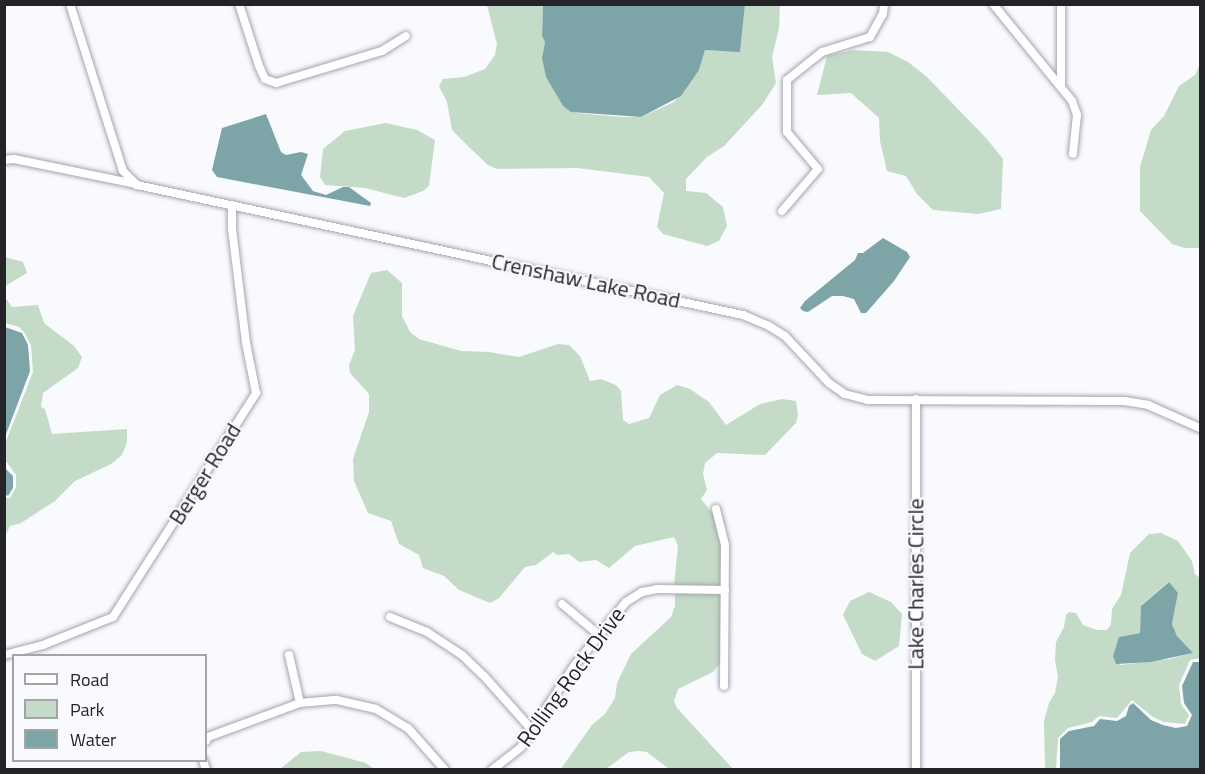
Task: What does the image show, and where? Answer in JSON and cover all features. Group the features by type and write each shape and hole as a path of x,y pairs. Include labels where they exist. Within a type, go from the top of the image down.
{"street":[{"path":"70,4 123,171 137,184"},
{"path":"238,4 265,79 276,83 382,51 406,36"},
{"path":"782,211 818,170 787,132 787,80 822,52 870,37 883,14 884,4"},
{"path":"993,4 1072,101 1077,116 1073,154"},
{"path":"1061,4 1061,86"},
{"name":"Crenshaw Lake Road","path":"4,160 20,160 137,184 743,315 785,336 829,383 845,394 868,400 1124,401 1148,405 1200,428"},
{"name":"Berger Road","path":"4,655 43,645 113,617 256,393 246,343 232,229 232,205"},
{"name":"Lake Charles Circle","path":"916,399 916,770"},
{"path":"717,509 725,545 724,686"},
{"name":"Rolling Rock Drive","path":"492,770 514,754 533,731 574,666 626,602 642,592 657,589 725,590"},
{"path":"562,604 598,634"},
{"path":"390,617 426,632 462,655 533,731"},
{"path":"289,655 300,703"},
{"path":"207,740 300,703 337,700 376,709 408,728 445,770"}],"green space":[{"path":"487,5 543,5 542,36 545,42 542,58 547,78 563,106 577,113 641,117 674,102 699,70 705,50 740,51 745,5 780,5 779,28 772,57 776,83 762,105 724,146 707,157 686,179 686,191 706,193 723,207 727,226 719,241 707,246 663,234 657,227 664,193 649,177 577,168 497,169 488,165 452,130 447,102 439,86 443,79 464,77 485,69 495,55 497,44"},
{"path":"853,50 888,52 908,62 926,76 986,138 1003,159 1001,209 978,214 933,210 917,194 906,176 887,171 880,141 879,118 851,93 817,95 827,56"},
{"path":"1200,64 1200,248 1185,248 1172,244 1140,211 1140,167 1151,130 1164,116 1179,86 1195,75"},
{"path":"386,123 417,130 435,140 429,186 423,191 404,198 365,188 325,185 320,177 323,149 345,131"},
{"path":"5,257 23,262 27,273 5,286"},
{"path":"387,270 402,283 402,316 410,332 419,339 461,351 489,352 519,357 558,344 569,345 580,356 590,381 601,379 616,385 621,391 623,420 629,424 649,418 660,395 677,385 690,389 709,402 726,425 760,404 782,399 796,401 798,415 796,423 765,455 717,453 705,463 703,474 707,490 701,499 714,515 721,546 720,586 674,585 678,546 674,537 635,546 609,568 596,560 579,562 569,554 557,555 553,552 536,565 525,567 499,598 490,603 459,590 444,576 423,568 419,555 399,544 391,521 368,513 354,481 353,459 369,412 369,394 350,373 349,365 355,350 353,316 371,273"},
{"path":"4,296 12,307 38,305 44,323 74,346 82,357 78,368 43,393 41,407 45,409 52,434 127,429 127,442 122,455 111,464 75,481 55,501 21,523 10,526 5,536 5,498 10,498 16,487 16,475 5,460 5,444 33,372 31,345 24,332 19,327 5,323"},
{"path":"1161,533 1178,541 1192,561 1195,574 1200,578 1200,658 1190,660 1179,685 1181,704 1189,715 1185,724 1164,722 1153,717 1132,700 1117,718 1099,716 1092,722 1068,728 1058,738 1056,769 1045,770 1044,721 1049,703 1055,693 1058,677 1055,660 1056,642 1064,627 1066,615 1069,612 1076,613 1083,625 1097,630 1107,630 1111,624 1112,609 1121,595 1130,553 1149,534","holes":["1168,582 1178,593 1172,624 1177,636 1192,653 1170,659 1120,665 1119,637 1140,633 1142,605"]},
{"path":"869,592 891,602 902,614 899,646 875,661 862,654 843,615 850,601"},
{"path":"675,593 721,594 721,662 713,672 678,689 674,701 677,708 733,769 669,769 647,752 639,751 629,752 606,769 560,770 592,725 605,714 615,698 617,683 631,654 671,617 675,606"},
{"path":"321,751 366,763 374,769 280,769 301,752"}],"water":[{"path":"543,5 745,5 740,52 705,50 699,70 681,96 641,117 571,112 563,106 546,77 542,58 545,42 542,36"},
{"path":"266,114 281,152 286,155 301,152 308,154 301,175 313,191 326,195 343,187 349,187 371,203 370,206 217,177 212,170 222,128"},
{"path":"883,238 907,252 910,257 894,281 866,313 861,313 854,299 843,296 832,296 808,312 800,308 805,301 855,260 858,253 863,253"},
{"path":"5,327 22,333 28,345 30,371 5,437"},
{"path":"4,467 13,476 13,488 8,496 5,494"},
{"path":"1169,582 1178,593 1172,624 1177,636 1193,653 1151,662 1116,664 1113,656 1119,637 1140,633 1141,606"},
{"path":"1193,662 1200,662 1200,769 1060,769 1060,739 1069,731 1094,726 1100,719 1117,721 1126,716 1129,706 1133,703 1151,720 1176,728 1187,726 1192,715 1184,703 1182,686"}]}
